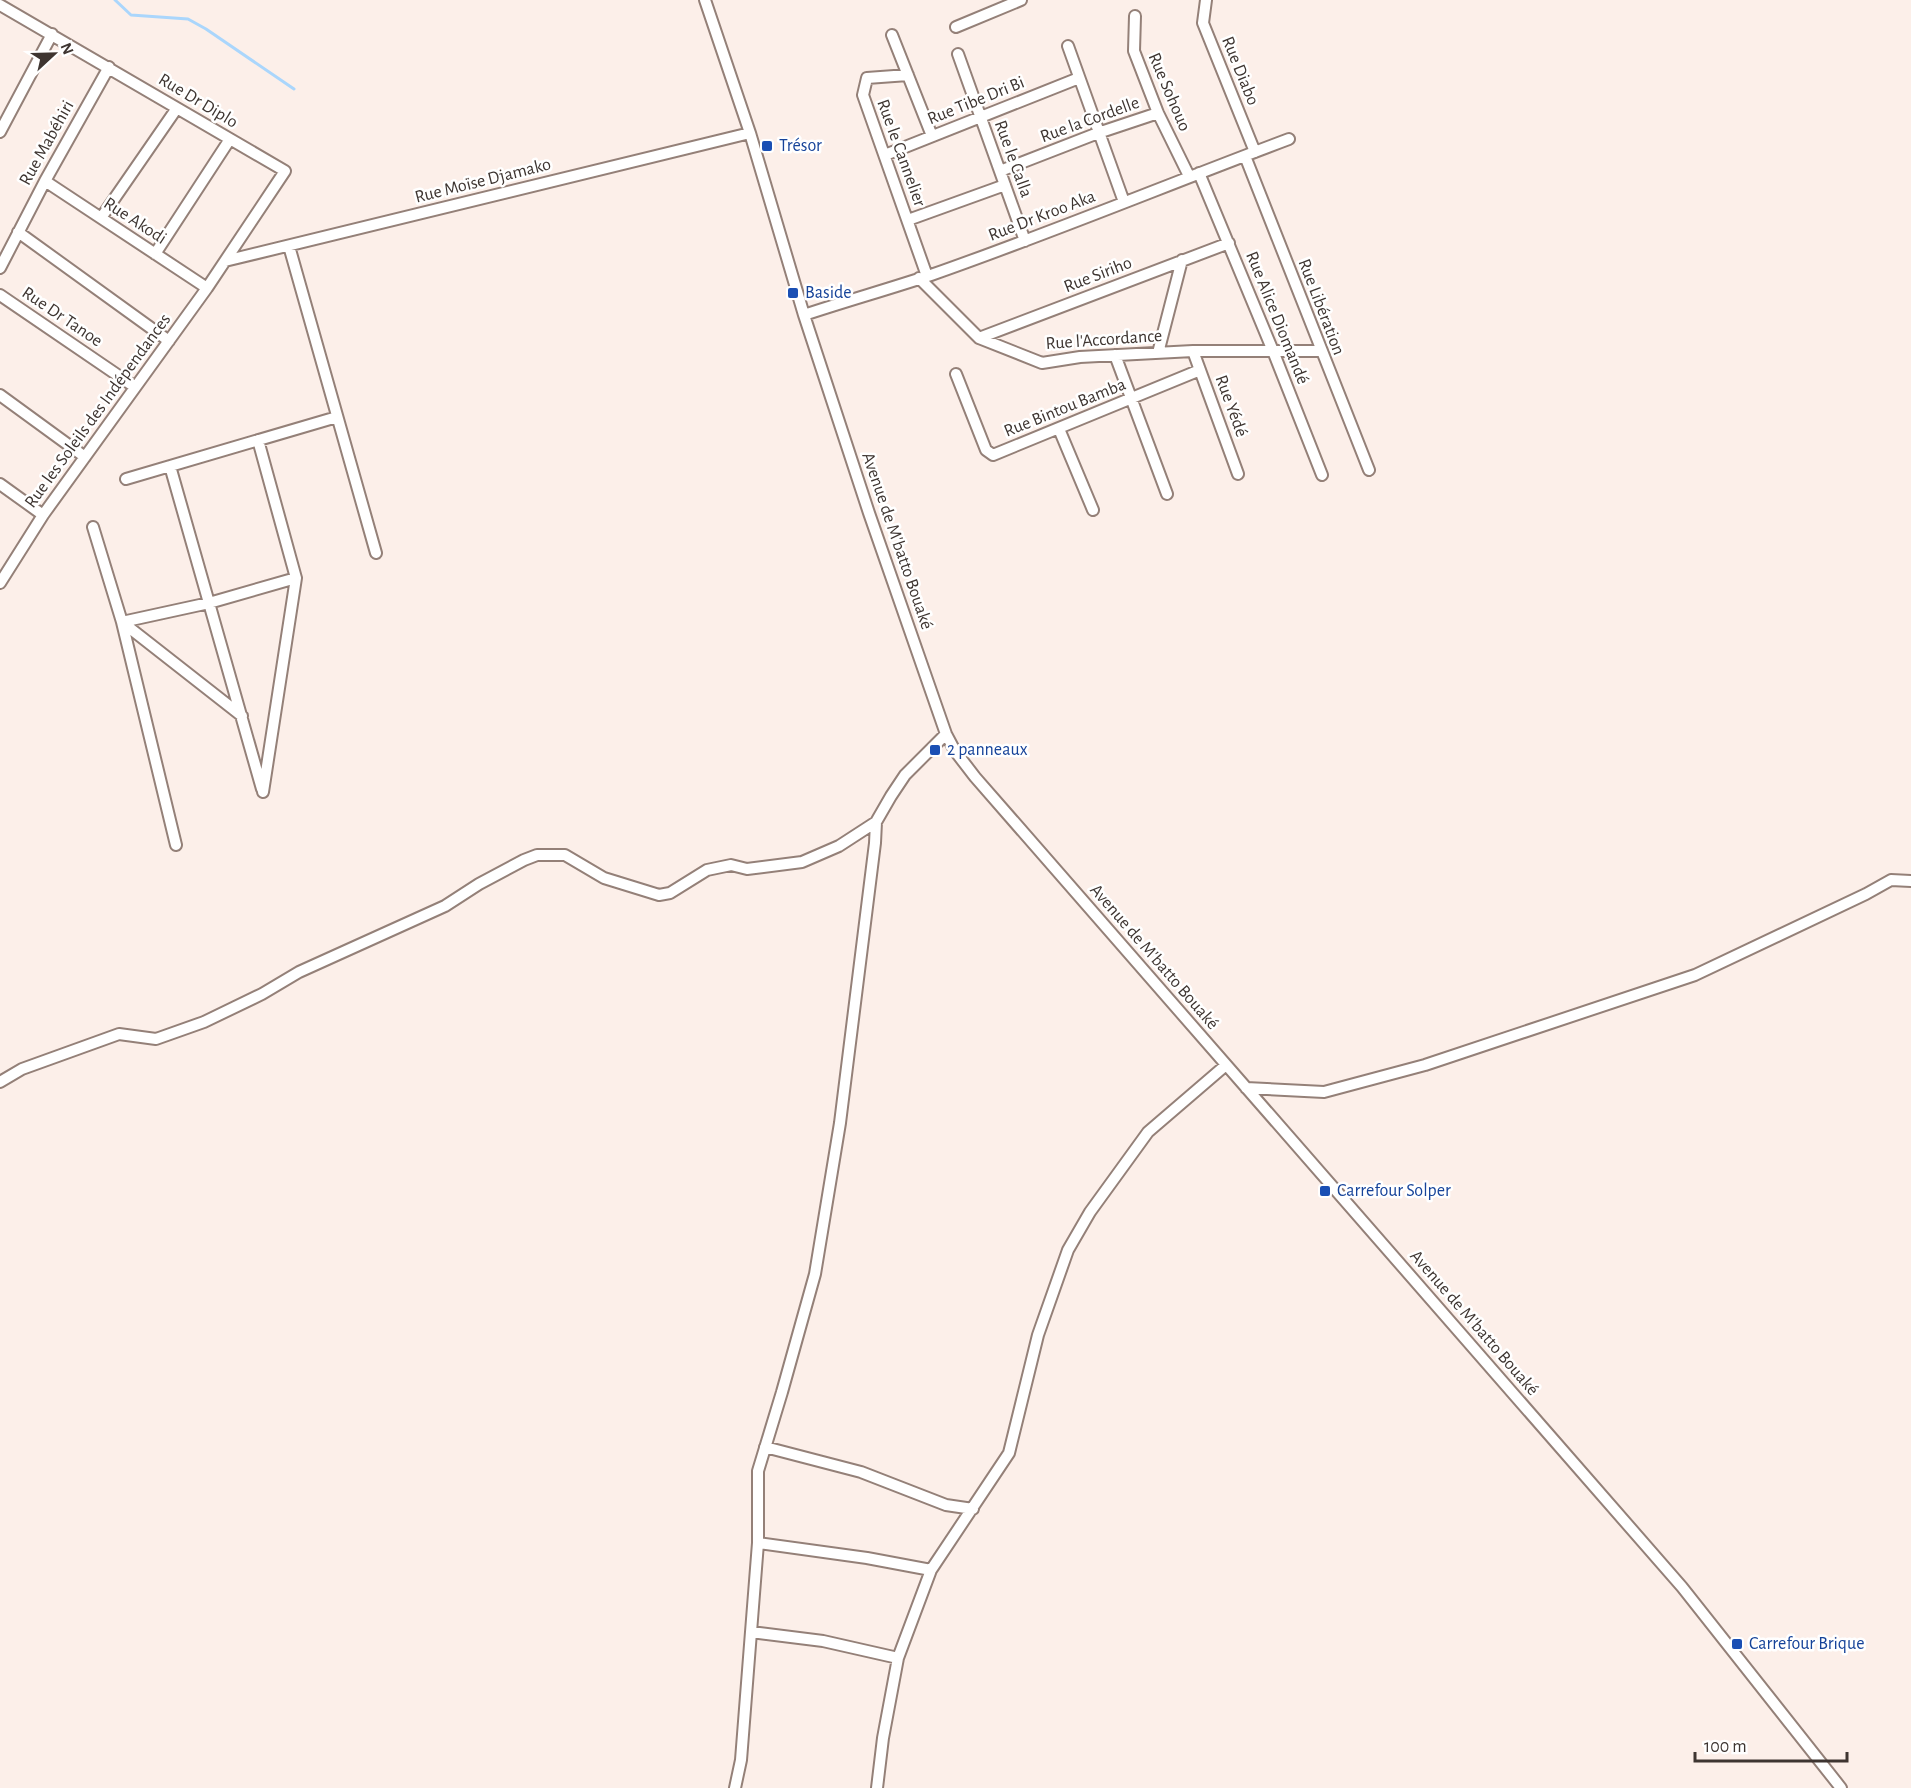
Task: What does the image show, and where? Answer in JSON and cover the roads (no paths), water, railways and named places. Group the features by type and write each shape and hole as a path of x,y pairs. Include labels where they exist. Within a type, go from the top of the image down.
{"street":[{"name":"Avenue de M'batto Bouaké","path":"705,0 750,133 804,315 869,513 946,734 955,751 975,777 1682,1587 1841,1788"},
{"path":"956,27 1021,0"},
{"name":"Rue Diabo","path":"1206,0 1203,23 1250,154"},
{"name":"Rue Dr Diplo","path":"0,5 285,171 225,261"},
{"name":"Rue Sohouo","path":"1135,16 1134,51 1158,113 1194,175"},
{"path":"0,132 52,34"},
{"path":"892,35 932,136"},
{"path":"1068,46 1124,202"},
{"name":"Rue le Calla","path":"958,54 1025,241"},
{"name":"Rue Mabéhiri","path":"0,268 45,181 109,67"},
{"name":"Rue le Cannelier","path":"908,75 867,78 864,96 908,220 923,277"},
{"name":"Rue Tibe Dri Bi","path":"885,154 1079,78"},
{"path":"101,218 177,108"},
{"name":"Rue la Cordelle","path":"1000,171 1098,133 1158,113"},
{"name":"Rue Moïse Djamako","path":"225,261 750,133"},
{"path":"155,254 230,139"},
{"name":"Rue Dr Kroo Aka","path":"804,315 1025,241 1289,140"},
{"name":"Rue Libération","path":"1250,154 1321,351 1369,470"},
{"name":"Rue Alice Diomandé","path":"1194,175 1229,243 1322,476"},
{"name":"Rue Akodi","path":"45,181 207,288"},
{"path":"908,220 1005,185"},
{"path":"18,232 169,341"},
{"name":"Rue Siriho","path":"979,338 1229,243"},
{"path":"289,246 376,553"},
{"path":"1158,352 1182,260"},
{"name":"Rue les Soleils des Indépendances","path":"1,576 225,261"},
{"name":"Rue l'Accordance","path":"923,277 979,338 1042,363 1080,357 1158,352 1321,351"},
{"name":"Rue Dr Tanoe","path":"0,295 135,387"},
{"name":"Rue Yédé","path":"1192,351 1238,474"},
{"path":"1115,355 1167,494"},
{"name":"Rue Bintou Bamba","path":"956,374 986,450 993,456 1200,370"},
{"path":"0,395 85,457"},
{"path":"126,479 337,417"},
{"path":"1059,429 1093,510"},
{"path":"170,466 262,792 296,578 258,440"},
{"path":"0,484 43,515"},
{"path":"93,527 122,622 176,845"},
{"path":"122,622 209,603 296,578"},
{"path":"122,622 242,716"},
{"path":"0,1082 22,1069 119,1034 156,1039 204,1022 262,994 299,972 445,906 479,884 537,855 565,855 604,878 659,895 670,893 707,870 731,865 747,869 802,862 838,846 876,822 905,775 946,734"},
{"path":"735,1788 741,1760 758,1543 758,1471 815,1274 840,1123 876,822"},
{"path":"1246,1088 1324,1092 1425,1065 1695,975 1892,880 1911,881"},
{"path":"877,1788 883,1738 898,1658 931,1570 1009,1453 1021,1413 1038,1335 1068,1250 1090,1212 1148,1132 1226,1065"},
{"path":"765,1447 861,1472 946,1505 973,1509"},
{"path":"758,1543 867,1558 931,1570"},
{"path":"751,1632 823,1641 898,1658"}],"waterway":[{"path":"115,0 131,15 188,19 294,89"}],"place":[{"name":"Trésor","path":"767,146"},
{"name":"Baside","path":"793,293"},
{"name":"2 panneaux","path":"935,750"},
{"name":"Carrefour Solper","path":"1325,1191"},
{"name":"Carrefour Brique","path":"1737,1644"}]}
